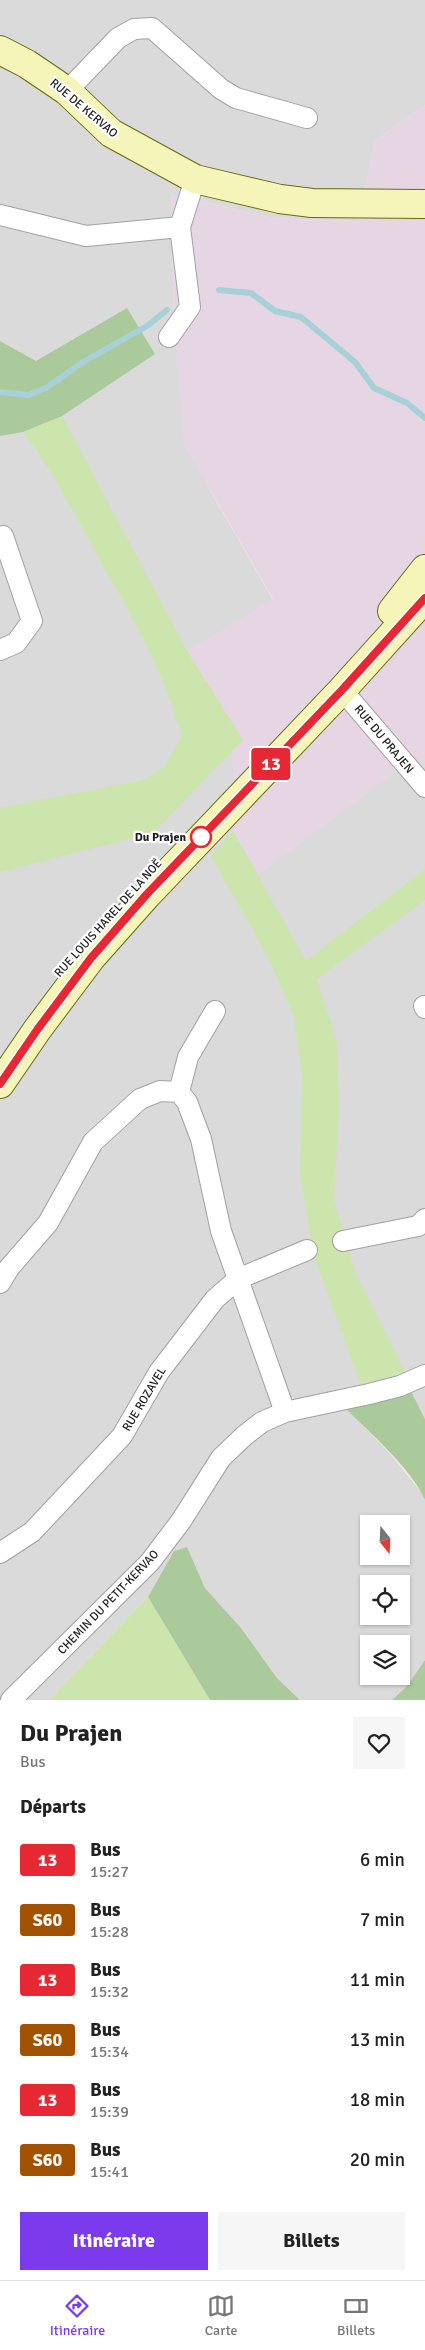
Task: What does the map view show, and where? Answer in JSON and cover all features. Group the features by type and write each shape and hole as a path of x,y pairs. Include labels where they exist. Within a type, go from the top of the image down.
{"main road":[{"name":"RUE DE KERVAO","path":"0,50 28,64 67,91 111,133 195,179 296,201 425,204"},
{"name":"RUE LOUIS HAREL DE LA NOË","path":"0,1052 48,986 86,940 388,616 425,569"},
{"name":"RUE LOUIS HAREL DE LA NOË","path":"0,1084 37,1030 91,958 147,894 342,690 425,598"}],"street":[{"path":"67,91 118,38 134,29 152,28 221,89 236,98 307,118"},
{"path":"169,337 190,307 180,227 195,179"},
{"path":"0,215 86,236 180,227"},
{"path":"0,536 3,536 32,621 16,643 0,650"},
{"name":"RUE DU PRAJEN","path":"342,690 425,787"},
{"path":"179,1092 188,1057 215,1011"},
{"path":"0,1282 9,1268 48,1223 93,1142 140,1099 160,1091 179,1092 187,1102 201,1139 221,1232 285,1412"},
{"path":"343,1241 418,1226 425,1219"},
{"path":"238,1279 307,1250"},
{"name":"RUE ROZAVEL","path":"0,1553 32,1532 122,1436 159,1372 216,1299 238,1279"},
{"name":"CHEMIN DU PETIT-KERVAO","path":"11,1700 150,1562 181,1521 221,1458 262,1422 285,1412 400,1386 425,1374"}],"shaded area":[{"path":"0,0 425,0 425,105 375,141 358,221 272,218 171,194 174,319 211,492 273,600 243,740 233,831 259,873 416,755 425,767 425,1419 412,1393 344,1406 390,1454 421,1492 425,1500 425,1660 410,1682 410,1635 360,1635 360,1685 407,1686 392,1700 300,1700 277,1678 241,1628 205,1588 187,1547 174,1551 148,1597 49,1700 0,1700"},
{"path":"425,105 425,767 416,756 259,874 233,831 233,750 243,740 187,651 273,599 184,444 174,319 171,194 272,218 358,221 375,141"}],"green space":[{"path":"127,308 155,354 62,416 23,432 0,436 0,341 36,361"},
{"path":"62,416 187,651 243,740 153,833 0,872 0,808 143,780 164,767 182,736 165,687 145,642 62,491 23,432"},
{"path":"233,831 306,961 425,869 425,900 317,979 337,1042 339,1108 334,1200 357,1277 405,1372 361,1385 315,1259 310,1234 300,1173 302,1074 294,1017 269,959 211,856"},
{"path":"412,1393 425,1419 425,1500 410,1475 343,1406"},
{"path":"187,1547 205,1588 241,1628 277,1678 300,1700 210,1700 148,1597 174,1551"},
{"path":"148,1597 210,1700 49,1700"},
{"path":"425,1660 425,1700 392,1700 410,1685 410,1682"}],"waterway":[{"path":"219,290 251,293 275,311 301,317 355,362 374,388 407,403 425,418"},
{"path":"0,392 28,395 46,388 83,362 147,326 167,310"}],"bus line":[{"name":"13","path":"0,1084 37,1030 91,958 147,894 342,690 425,598"}],"place":[{"name":"Du Prajen","path":"201,837"}]}
